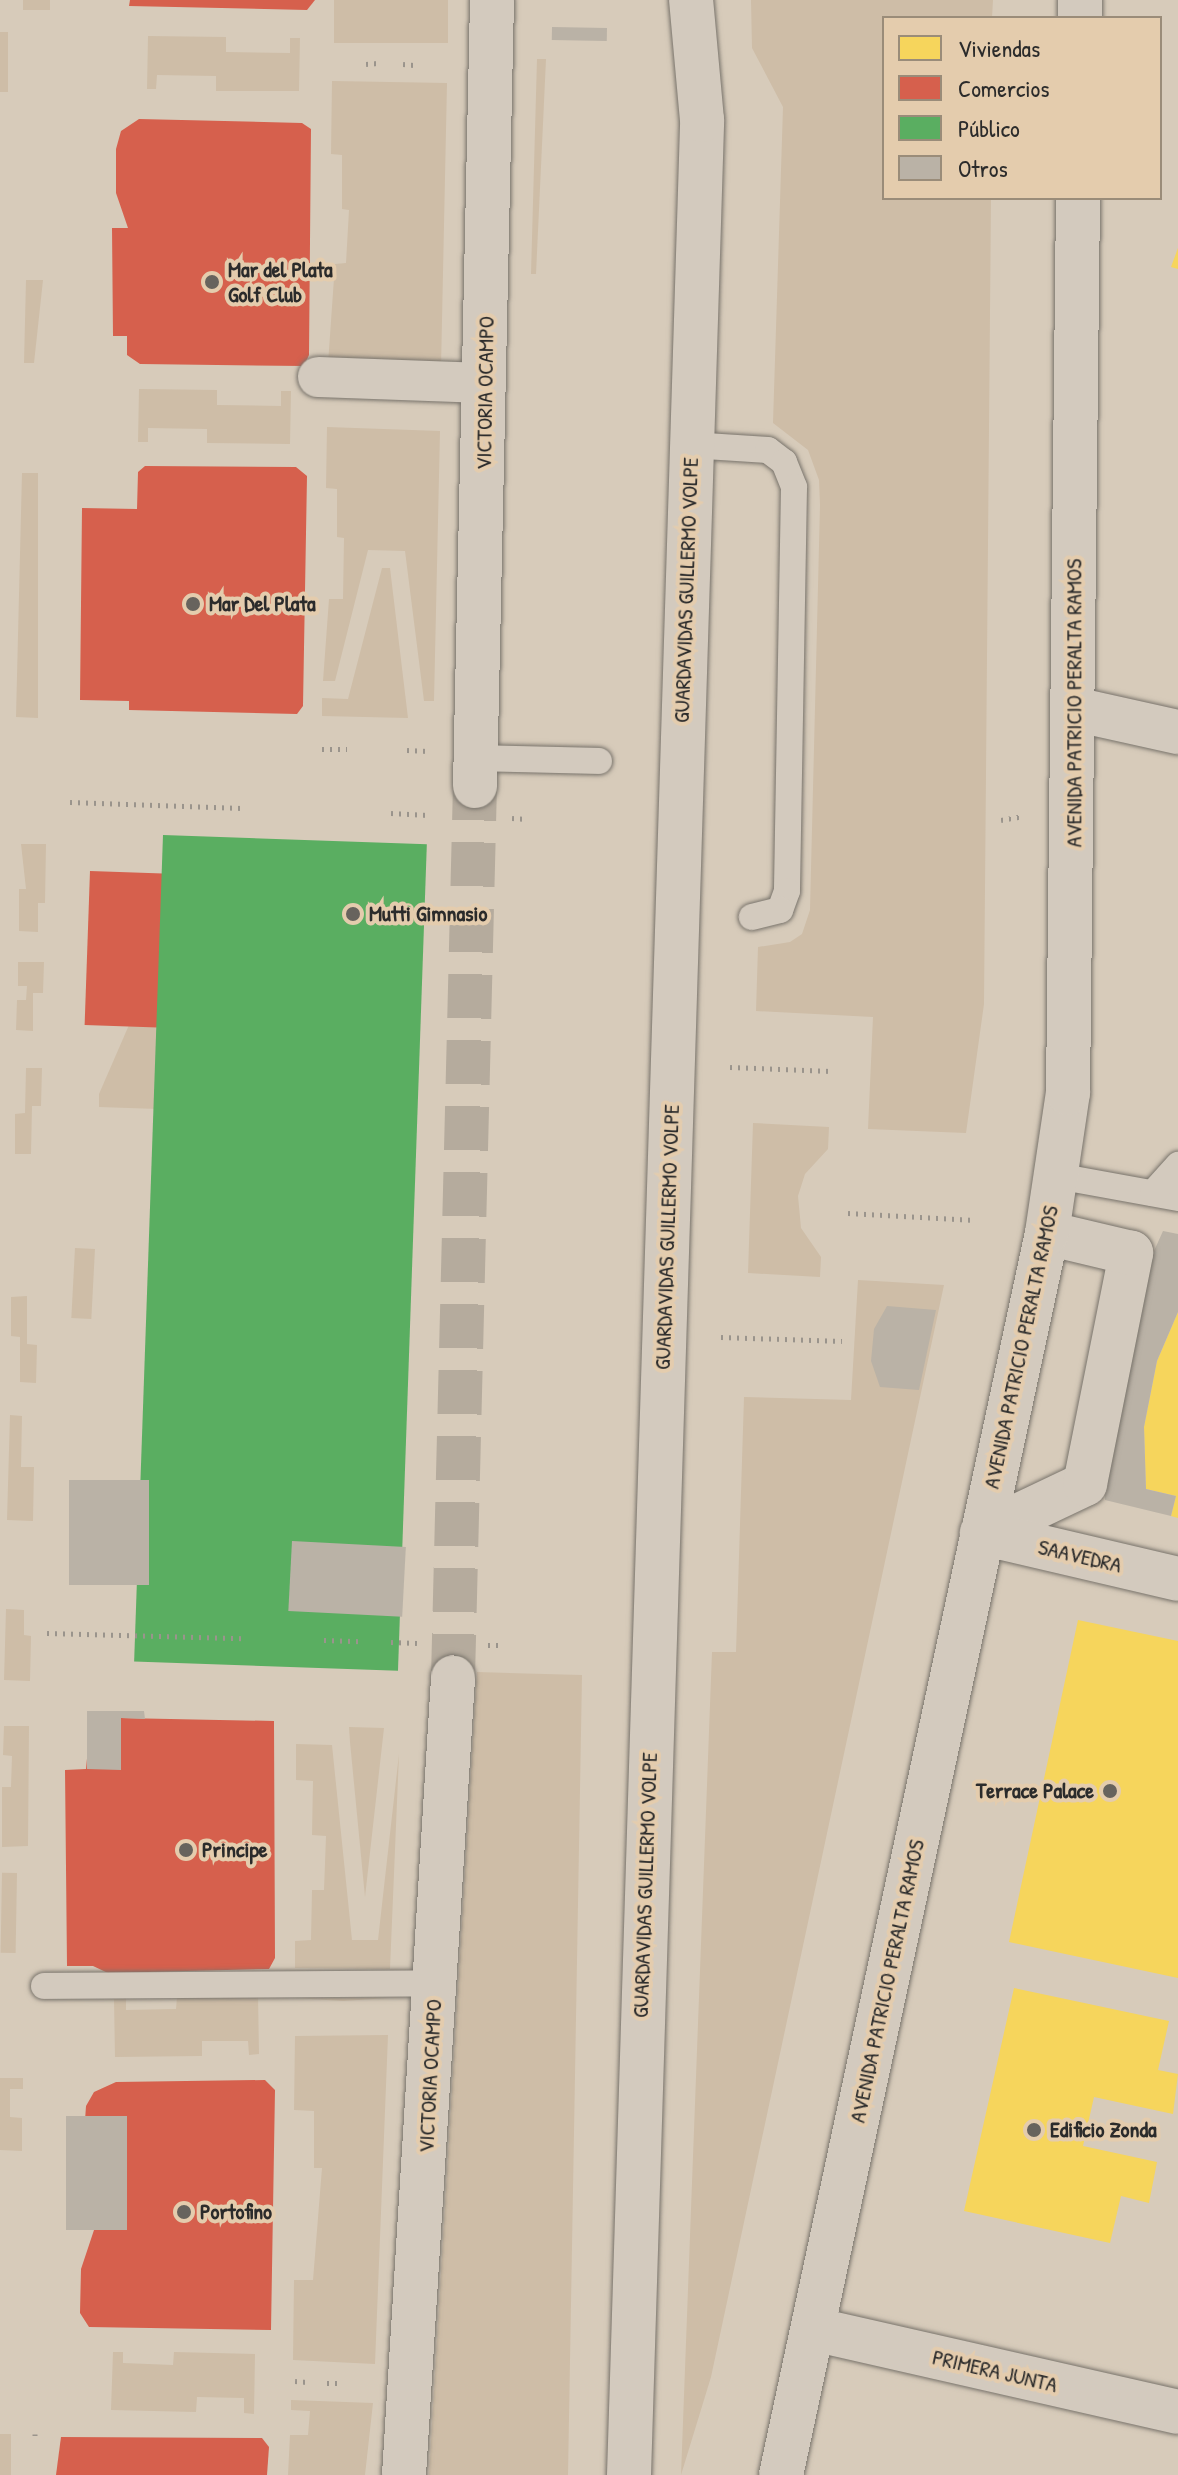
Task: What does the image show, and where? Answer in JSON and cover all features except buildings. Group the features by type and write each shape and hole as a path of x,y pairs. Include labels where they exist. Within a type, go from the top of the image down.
{"main road":[{"name":"VICTORIA OCAMPO","path":"476,772 492,0"},
{"name":"GUARDAVIDAS GUILLERMO VOLPE","path":"629,2475 702,120 691,0"},
{"name":"AVENIDA PATRICIO PERALTA RAMOS","path":"781,2475 1047,1233 1068,1093 1072,1002 1078,200"},
{"path":"1074,709 1178,732"},
{"path":"982,1533 1085,1484 1131,1253 1047,1233"},
{"name":"SAAVEDRA","path":"982,1533 1178,1579"},
{"name":"VICTORIA OCAMPO","path":"404,2475 453,1678"},
{"name":"PRIMERA JUNTA","path":"813,2329 1178,2412"}],"street":[{"path":"318,377 485,383"}],"lane":[{"path":"690,445 768,450 784,462 794,487 787,891 780,910 752,917"},
{"path":"476,772 599,761"},
{"path":"1057,1176 1165,1195 1178,1165"},
{"path":"44,1986 436,1983"}],"path":[{"path":"366,64 378,63"},
{"path":"403,64 414,65"},
{"path":"322,749 347,749"},
{"path":"407,750 433,751"},
{"path":"70,802 242,808"},
{"path":"391,813 428,815"},
{"path":"730,1067 831,1071"},
{"path":"848,1213 975,1220"},
{"path":"721,1337 842,1341"},
{"path":"47,1633 243,1638"},
{"path":"324,1640 361,1641"},
{"path":"391,1642 420,1643"},
{"path":"295,2381 307,2382"},
{"path":"327,2383 340,2383"}],"shaded area":[{"path":"23,0 50,0 50,10 23,10"},
{"path":"334,0 448,0 448,43 334,43"},
{"path":"751,0 993,0 992,16 882,16 882,200 991,200 984,1004 966,1133 868,1129 873,1017 756,1011 758,947 790,942 802,934 810,910 820,505 819,480 808,450 773,423 783,107 752,48"},
{"path":"0,32 8,32 8,92 0,92"},
{"path":"148,36 226,37 226,52 290,53 290,38 300,38 299,91 216,91 216,76 157,75 156,89 147,89"},
{"path":"537,59 546,59 536,274 531,274"},
{"path":"332,81 447,83 441,368 328,364 335,264 346,263 349,210 342,209 342,155 331,154"},
{"path":"26,280 43,280 34,363 24,363"},
{"path":"139,389 217,390 217,405 281,406 281,391 291,391 290,444 207,443 207,429 148,428 148,442 138,442"},
{"path":"327,427 440,431 434,701 424,701 405,551 368,550 335,681 323,681 329,599 343,599 344,538 337,537 337,489 326,488"},
{"path":"22,473 38,473 38,718 16,717"},
{"path":"382,568 390,568 408,718 322,716 322,698 348,699"},
{"path":"21,844 46,844 45,903 38,903 38,932 19,931 19,889 26,889"},
{"path":"18,962 44,962 43,993 33,993 33,1031 16,1030 17,1000 26,1000 27,986 18,986"},
{"path":"129,1025 159,1026 158,1109 99,1107 99,1094"},
{"path":"26,1068 42,1068 41,1106 32,1106 31,1154 15,1154 15,1114 25,1113"},
{"path":"753,1123 829,1127 828,1149 805,1174 798,1196 801,1228 821,1257 820,1277 748,1273"},
{"path":"75,1248 95,1249 91,1319 71,1318"},
{"path":"858,1280 944,1285 711,2377 681,2475 712,1652 736,1652 744,1397 851,1400"},
{"path":"27,1296 27,1344 37,1345 36,1383 20,1382 20,1337 11,1336 11,1297"},
{"path":"10,1415 22,1416 21,1467 34,1467 33,1521 7,1520"},
{"path":"6,1609 24,1610 24,1635 31,1636 30,1681 4,1680"},
{"path":"477,1672 582,1675 568,2475 429,2475"},
{"path":"4,1726 29,1726 28,1846 2,1847 2,1787 11,1787 12,1756 3,1755"},
{"path":"349,1727 384,1728 365,1897 350,1742"},
{"path":"296,1744 332,1745 352,1940 378,1940 399,1754 390,1969 295,1968 295,1941 311,1940 312,1890 324,1890 326,1836 312,1835 313,1781 296,1780"},
{"path":"2,1873 17,1873 16,1953 1,1953"},
{"path":"258,1995 259,2054 249,2055 248,2041 202,2041 202,2056 115,2057 114,1999 126,1998 126,2010 176,2009 177,1997"},
{"path":"295,1998 389,1998 343,2001"},
{"path":"388,2035 375,2364 293,2360 294,2280 313,2280 322,2168 314,2168 314,2111 294,2110 295,2036"},
{"path":"0,2078 23,2078 23,2089 10,2089 10,2117 22,2118 22,2151 0,2150"},
{"path":"113,2352 123,2352 123,2363 173,2365 174,2352 255,2354 254,2414 244,2413 244,2398 197,2397 196,2412 111,2410"},
{"path":"291,2400 373,2403 365,2475 288,2475 290,2435 308,2435 310,2411 291,2410"},
{"path":"0,2434 11,2434 11,2475 0,2475"}],"tunnel":[{"path":"453,1678 475,786"}],"place":[{"name":"Mar del Plata Golf Club","path":"212,282"},
{"name":"Mar Del Plata","path":"193,604"},
{"name":"Mutti Gimnasio","path":"353,914"},
{"name":"Terrace Palace","path":"1110,1791"},
{"name":"Principe","path":"186,1850"},
{"name":"Edificio Zonda","path":"1034,2130"},
{"name":"Portofino","path":"184,2212"}]}
